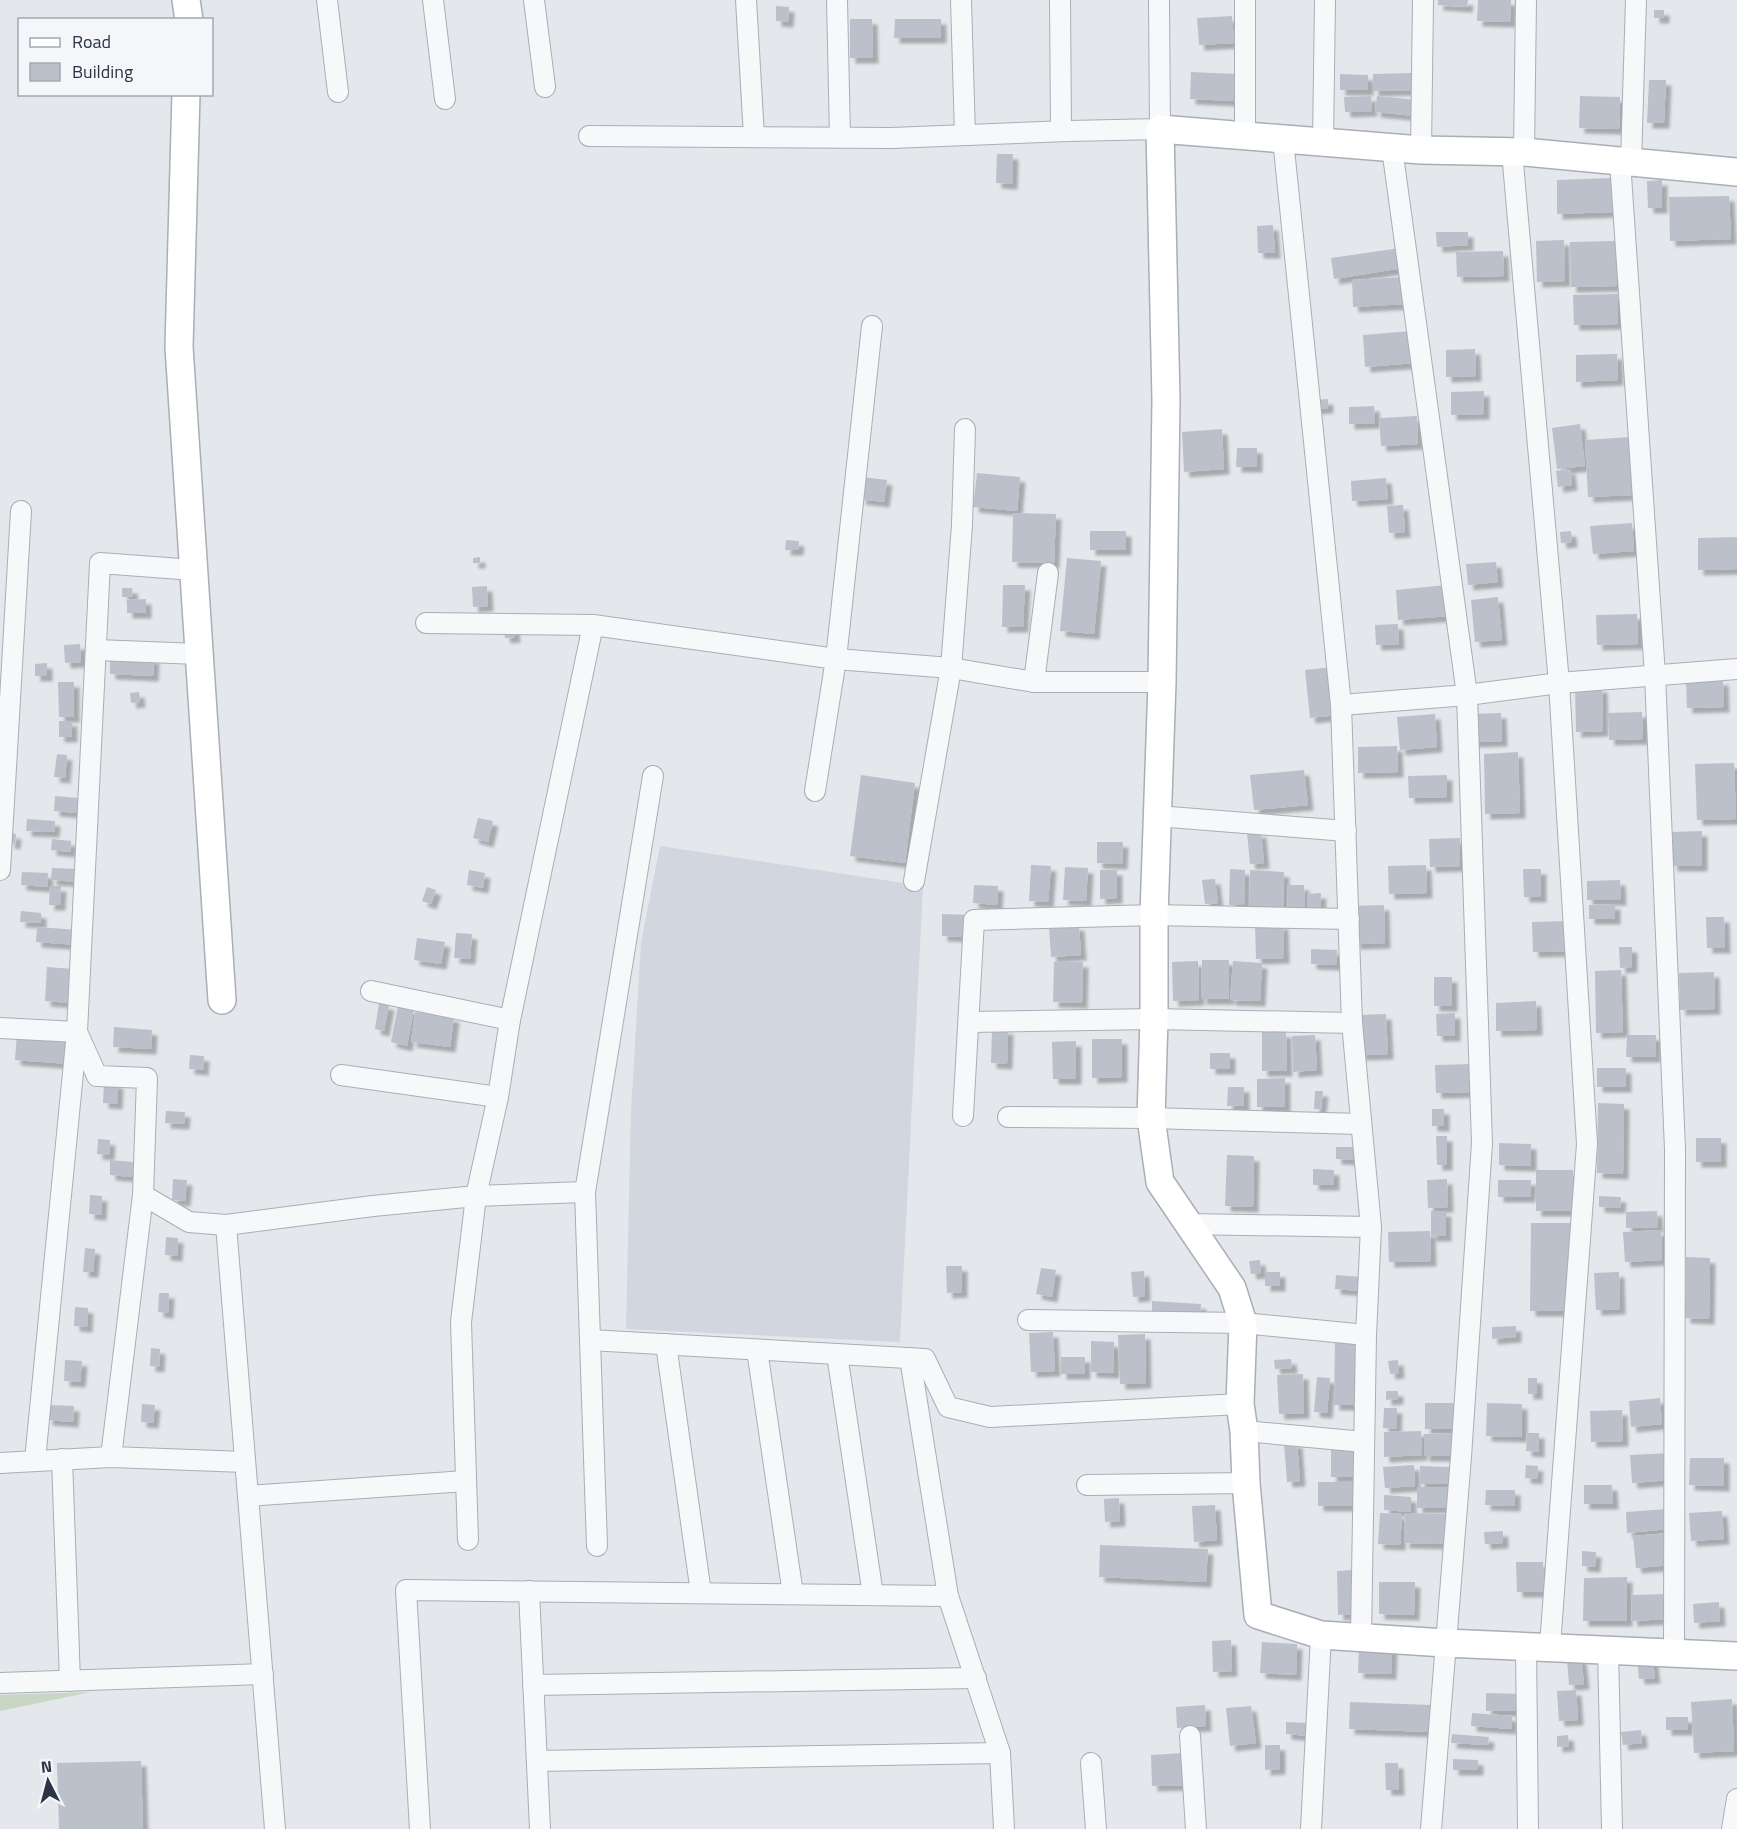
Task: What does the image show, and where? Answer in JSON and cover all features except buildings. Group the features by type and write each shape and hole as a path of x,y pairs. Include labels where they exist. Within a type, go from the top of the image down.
{"street":[{"path":"186,0 189,18"},
{"path":"327,0 338,92"},
{"path":"433,0 446,99"},
{"path":"534,0 545,87"},
{"path":"746,0 754,136"},
{"path":"837,0 840,137"},
{"path":"961,0 965,135"},
{"path":"1060,0 1061,131"},
{"path":"1159,0 1166,400 1162,682 1154,915 1151,1118 1160,1182 1232,1288 1243,1323 1240,1404 1258,1615 1321,1635 1737,1656"},
{"path":"1245,0 1245,136"},
{"path":"1323,142 1325,0"},
{"path":"1421,150 1423,0"},
{"path":"1527,0 1518,152 1559,683 1587,1144 1538,1646 1528,1829"},
{"path":"1636,0 1625,161 1655,675 1675,1149 1674,1653"},
{"path":"186,96 179,346 222,1000"},
{"path":"589,136 891,138 1160,129 1421,150 1518,152 1737,171"},
{"path":"1283,139 1341,705 1352,1023 1371,1227 1366,1335 1360,1638"},
{"path":"1392,148 1467,695 1482,1143 1461,1457 1431,1829"},
{"path":"814,791 836,659 872,326"},
{"path":"914,881 951,668 962,525 965,429"},
{"path":"0,870 21,511"},
{"path":"35,1460 77,1032 100,563 194,570"},
{"path":"1034,682 1048,573"},
{"path":"426,623 592,625 836,659 951,668 1034,682 1162,682"},
{"path":"468,1540 461,1322 476,1196 592,625"},
{"path":"96,650 199,654"},
{"path":"1341,705 1467,695 1559,683 1737,669"},
{"path":"597,1546 585,1192 653,776"},
{"path":"1157,816 1346,831"},
{"path":"963,1116 974,920 1154,915 1349,919"},
{"path":"371,991 510,1020"},
{"path":"969,1022 1154,1019 1352,1023"},
{"path":"0,1028 77,1032"},
{"path":"77,1032 97,1077 147,1078 143,1195 111,1457"},
{"path":"340,1076 498,1096"},
{"path":"1008,1117 1151,1118 1361,1124"},
{"path":"143,1195 189,1222 226,1225 373,1206 476,1196 585,1192"},
{"path":"1187,1224 1371,1227"},
{"path":"226,1225 275,1829"},
{"path":"1028,1320 1243,1323 1366,1335"},
{"path":"590,1340 925,1359 948,1407 990,1417 1240,1404"},
{"path":"666,1344 701,1593"},
{"path":"757,1350 793,1594"},
{"path":"837,1354 873,1595"},
{"path":"910,1358 948,1596 1000,1753 1004,1829"},
{"path":"1244,1431 1364,1442"},
{"path":"0,1463 111,1457 245,1462"},
{"path":"62,1459 70,1681"},
{"path":"248,1496 466,1481"},
{"path":"1087,1485 1246,1483"},
{"path":"420,1829 406,1590 948,1596"},
{"path":"529,1591 540,1829"},
{"path":"1311,1829 1321,1635"},
{"path":"1608,1649 1612,1829"},
{"path":"0,1683 263,1674"},
{"path":"533,1685 976,1678"},
{"path":"1190,1736 1196,1829"},
{"path":"537,1761 1000,1753"},
{"path":"1091,1763 1096,1829"},
{"path":"1732,1829 1732,1817 1737,1799"}],"shaded area":[{"path":"660,846 923,886 900,1342 626,1329 631,1111 641,943"}],"green space":[{"path":"91,1692 0,1711 0,1695"}]}
